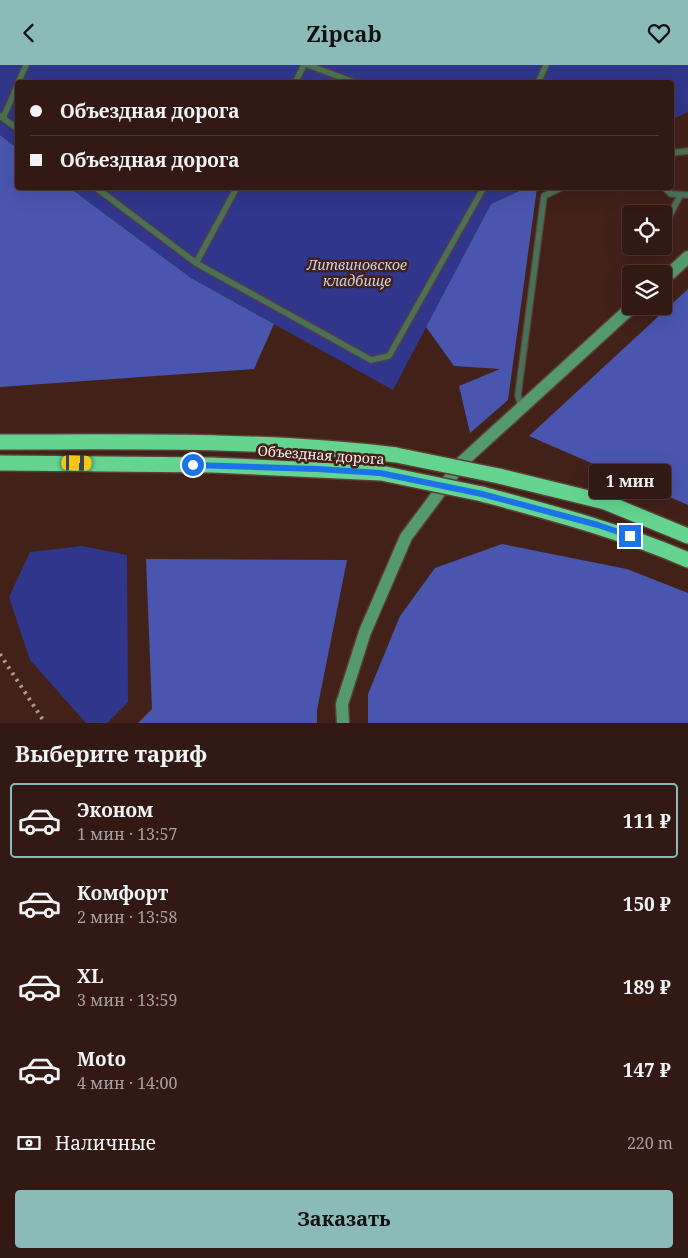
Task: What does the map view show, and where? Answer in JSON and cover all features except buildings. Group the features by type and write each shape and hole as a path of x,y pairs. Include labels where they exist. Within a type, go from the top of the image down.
{"highway":[{"name":"Объездная дорога","path":"0,443 301,445 396,455 499,476 605,502 688,535"},
{"name":"Объездная дорога","path":"0,463 212,465 380,473 482,494 598,525 645,541 688,559"}],"street":[{"path":"672,272 688,257"},
{"path":"343,723 342,704 365,632 406,537 462,462 623,315"}],"lane":[{"path":"19,80 26,65"},
{"path":"297,80 306,65 348,80"},
{"path":"539,80 546,65"},
{"path":"15,89 1,117 15,127"},
{"path":"674,152 684,149 688,151"},
{"path":"100,190 196,263 371,360 389,356 482,190"},
{"path":"196,263 235,190"},
{"path":"521,407 518,395 541,235 544,196 557,190"},
{"path":"667,190 671,194 688,195"},
{"path":"672,211 680,196"},
{"path":"541,235 548,232"}],"green space":[{"path":"0,65 688,65 688,112 674,119 674,80 15,80 15,146 0,135"},
{"name":"Литвиновское кладбище","path":"73,190 522,190 491,204 393,390 191,278"},
{"path":"82,546 127,555 128,702 107,723 86,723 30,660 9,597 30,552"}],"shaded area":[{"path":"0,135 15,146 15,190 73,190 191,278 274,324 254,369 0,387"},
{"path":"522,190 537,190 508,400 470,433 459,386 500,369 454,366 426,327 491,204"},
{"path":"688,289 688,505 529,436 660,315 672,315 672,304"},
{"path":"502,544 627,569 688,593 688,723 368,723 368,694 400,616 435,568"},
{"path":"146,559 347,560 317,710 317,723 138,723 152,709"}],"railway":[{"path":"0,654 45,723"}],"route":[{"path":"193,465 380,473 482,494 598,525 630,536"}]}
